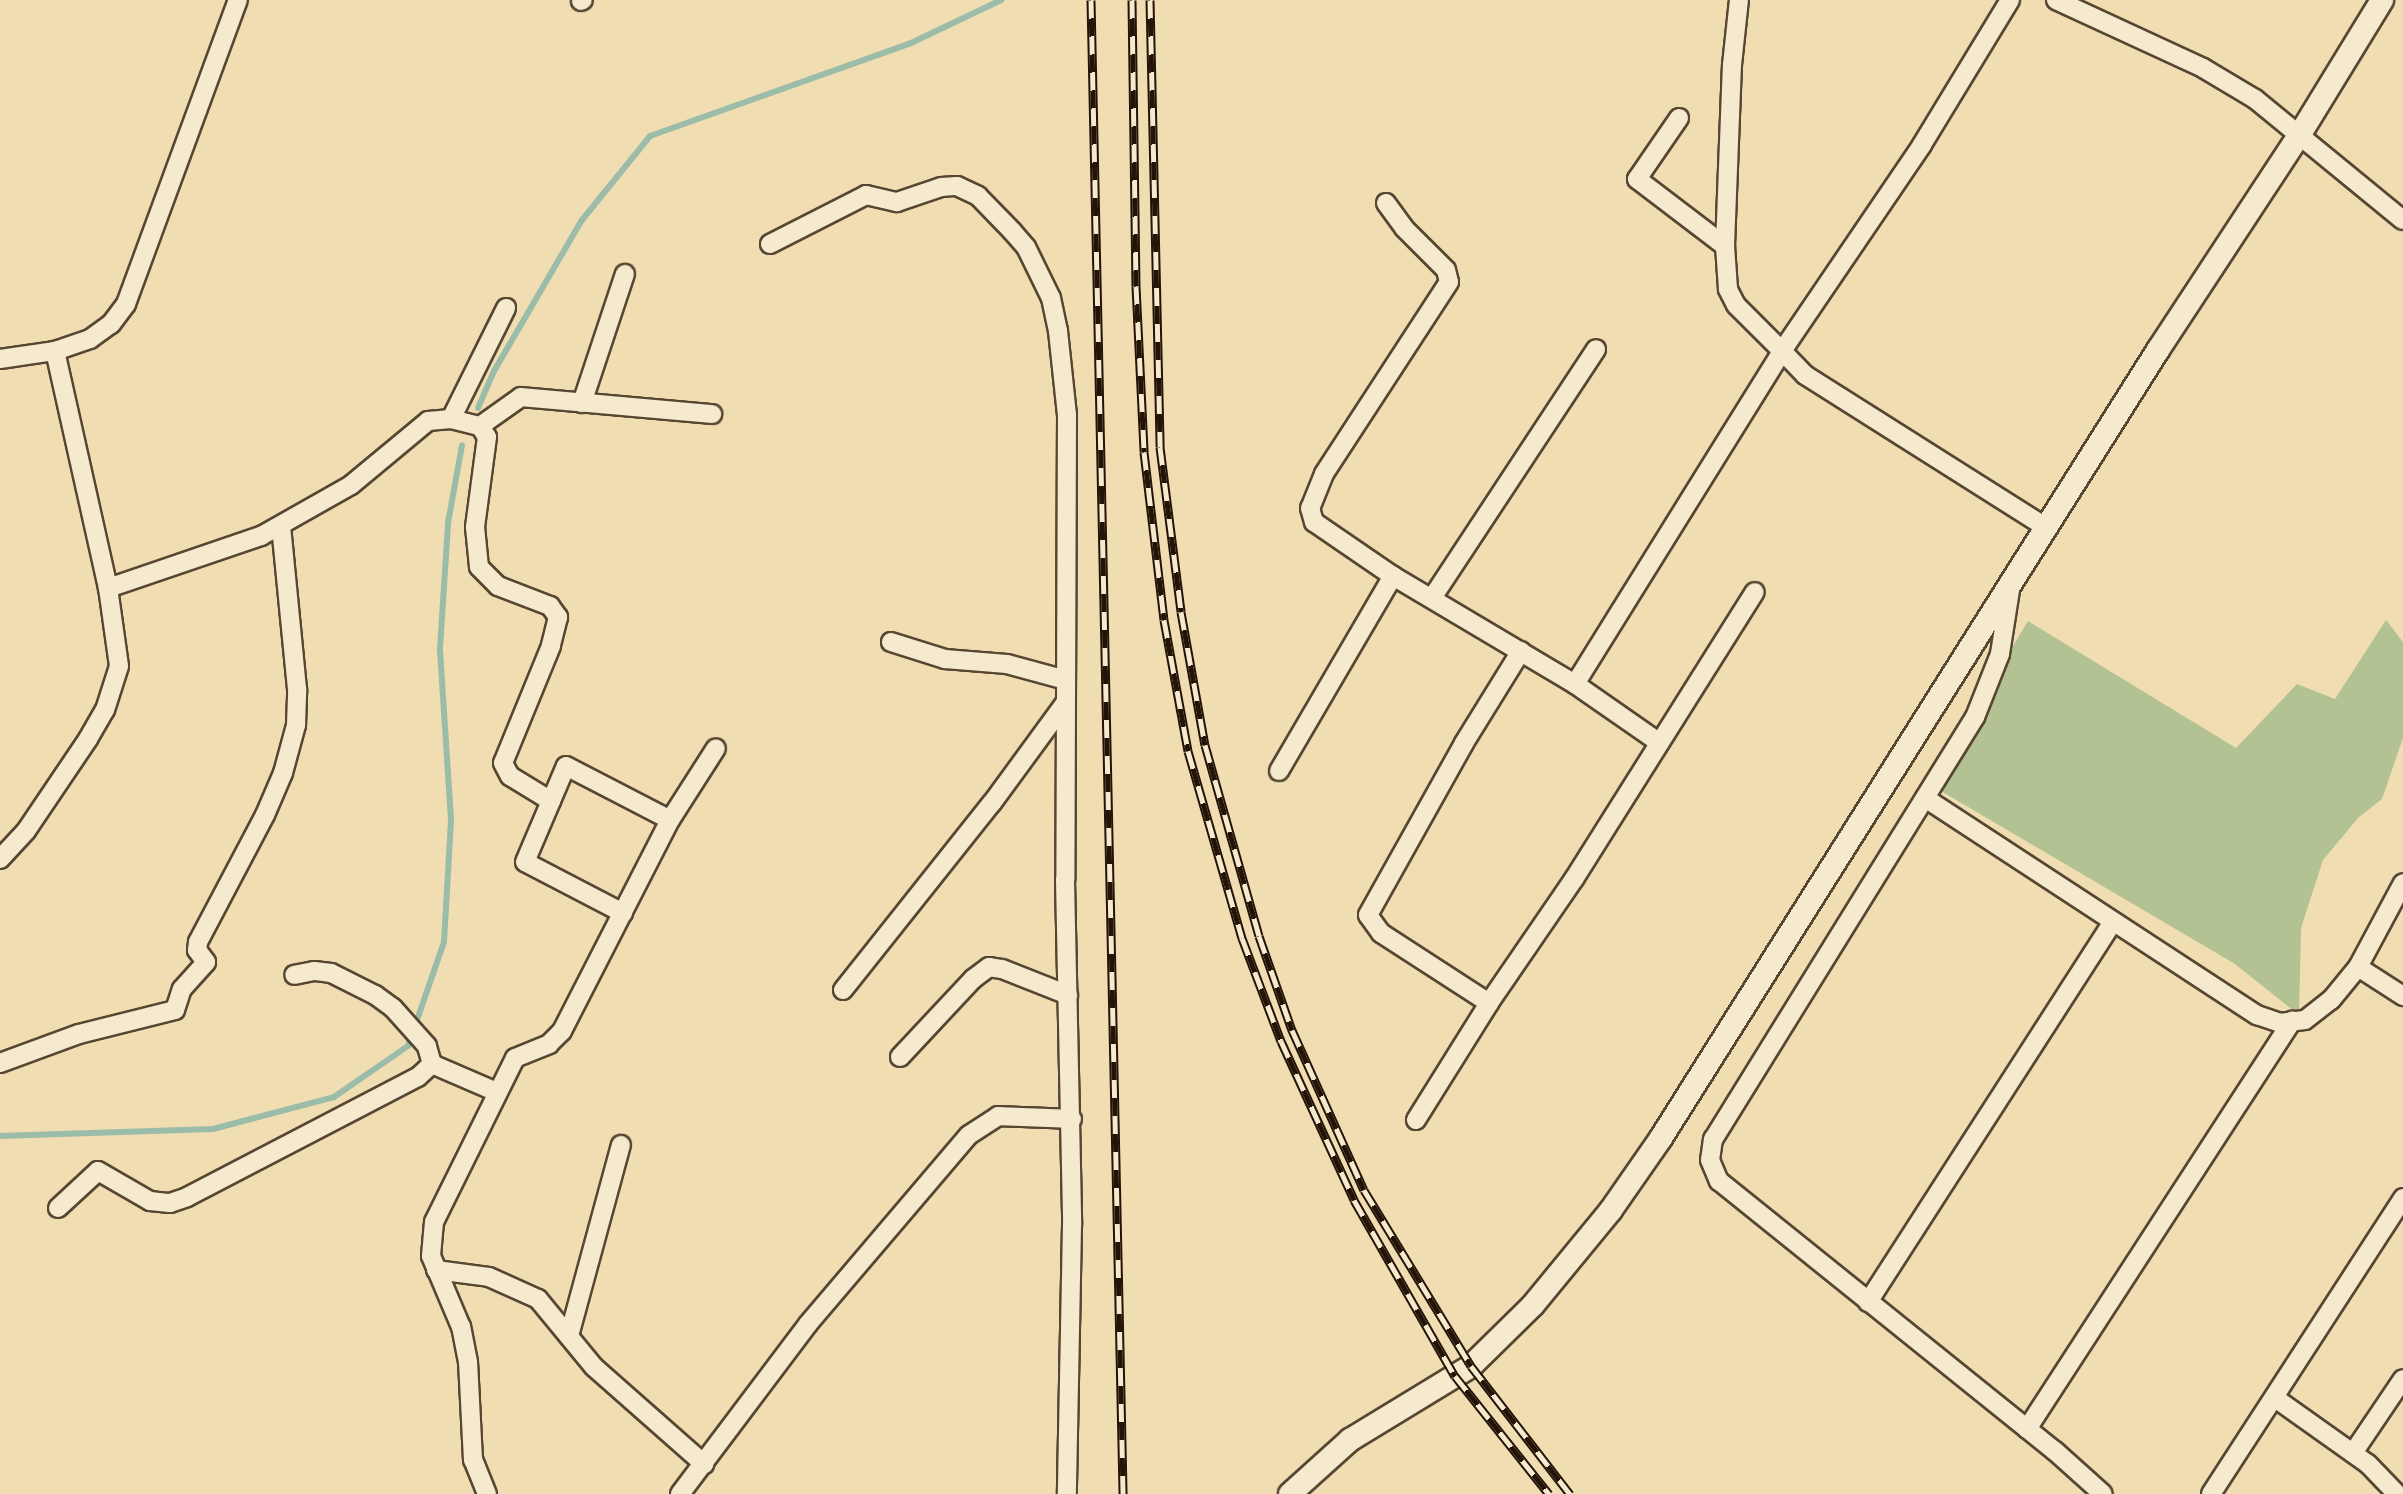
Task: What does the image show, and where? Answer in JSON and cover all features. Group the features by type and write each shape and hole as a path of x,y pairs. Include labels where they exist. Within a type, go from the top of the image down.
{"street":[{"path":"0,359 55,351 90,339 111,324 126,304 238,0"},
{"path":"1739,0 1732,65 1725,246 1728,289 1736,305 1805,375 2047,528"},
{"path":"1575,684 1782,351 1922,145 2010,0"},
{"path":"2056,0 2203,68 2255,99 2403,220"},
{"path":"1290,1494 1350,1440 1471,1366 1533,1305 1602,1222 1661,1138 2011,583 2300,134 2382,0"},
{"path":"1679,118 1637,179 1725,246"},
{"path":"770,244 866,195 897,202 949,185 978,196 1026,247 1051,298 1064,371 1068,554 1068,995 1072,1119 1067,1494"},
{"path":"1386,203 1404,228 1446,270 1449,282 1324,474 1313,496 1310,514 1321,528 1393,576 1575,684 1660,743"},
{"path":"582,403 625,274"},
{"path":"451,419 506,308"},
{"path":"1432,598 1596,349"},
{"path":"0,859 26,831 62,780 88,739 116,684 118,638 55,351"},
{"path":"480,426 521,397 712,414"},
{"path":"108,588 214,554 281,526 351,485 428,421 451,419 480,426 487,437 475,527 479,567 498,586 550,606 558,617 551,646 503,763 510,776 551,801"},
{"path":"0,1063 79,1034 175,1010 182,989 206,962 197,950 198,942 265,815 283,773 296,725 297,689 281,526"},
{"path":"1279,771 1393,576"},
{"path":"2011,583 2000,654 1989,688 1925,798 1713,1139 1710,1160 1719,1181 2103,1494"},
{"path":"1416,1120 1489,1003 1574,879 1755,592"},
{"path":"891,642 945,659 1007,664 1066,680"},
{"path":"1489,1003 1381,933 1368,915 1464,743 1521,651"},
{"path":"843,990 992,803 1066,702"},
{"path":"487,1494 473,1460 468,1362 450,1293 436,1270 431,1241 434,1222 518,1055 549,1044 562,1031 670,820 716,748"},
{"path":"623,913 525,862 566,766 670,820"},
{"path":"1925,798 2257,1015 2280,1023 2305,1020 2331,1000 2358,967 2403,883"},
{"path":"1868,1302 2113,922"},
{"path":"900,1057 973,979 989,967 1002,969 1068,995"},
{"path":"2358,967 2403,996"},
{"path":"58,1208 98,1171 150,1201 170,1203 187,1197 418,1077 432,1064 434,1060 427,1046 393,1008 331,973 314,971 294,975"},
{"path":"2027,1429 2292,1021"},
{"path":"432,1064 497,1092"},
{"path":"680,1494 808,1324 969,1135 998,1116 1072,1119"},
{"path":"569,1336 621,1145"},
{"path":"2211,1494 2403,1198"},
{"path":"436,1270 489,1277 515,1286 538,1299 594,1367 704,1464"},
{"path":"2353,1453 2403,1379"},
{"path":"2275,1398 2353,1453 2391,1484 2397,1494"}],"green space":[{"path":"2386,620 2403,642 2403,738 2382,799 2358,818 2323,860 2301,928 2299,1015 2235,964 1929,784 2028,621 2236,748 2297,684 2335,699"}],"waterway":[{"path":"478,408 494,371 582,220 650,136 911,43 1001,0"},
{"path":"0,1136 213,1129 334,1097 408,1046 444,942 451,820 440,648 448,523 462,445"}],"railway":[{"path":"1091,0 1123,1494"},
{"path":"1132,0 1136,286 1144,452 1164,620 1188,751 1242,938 1281,1041 1354,1200 1455,1376 1549,1494"},
{"path":"1150,0 1160,447 1181,612 1205,745 1259,936 1292,1030 1364,1190 1471,1366 1570,1494"}]}
